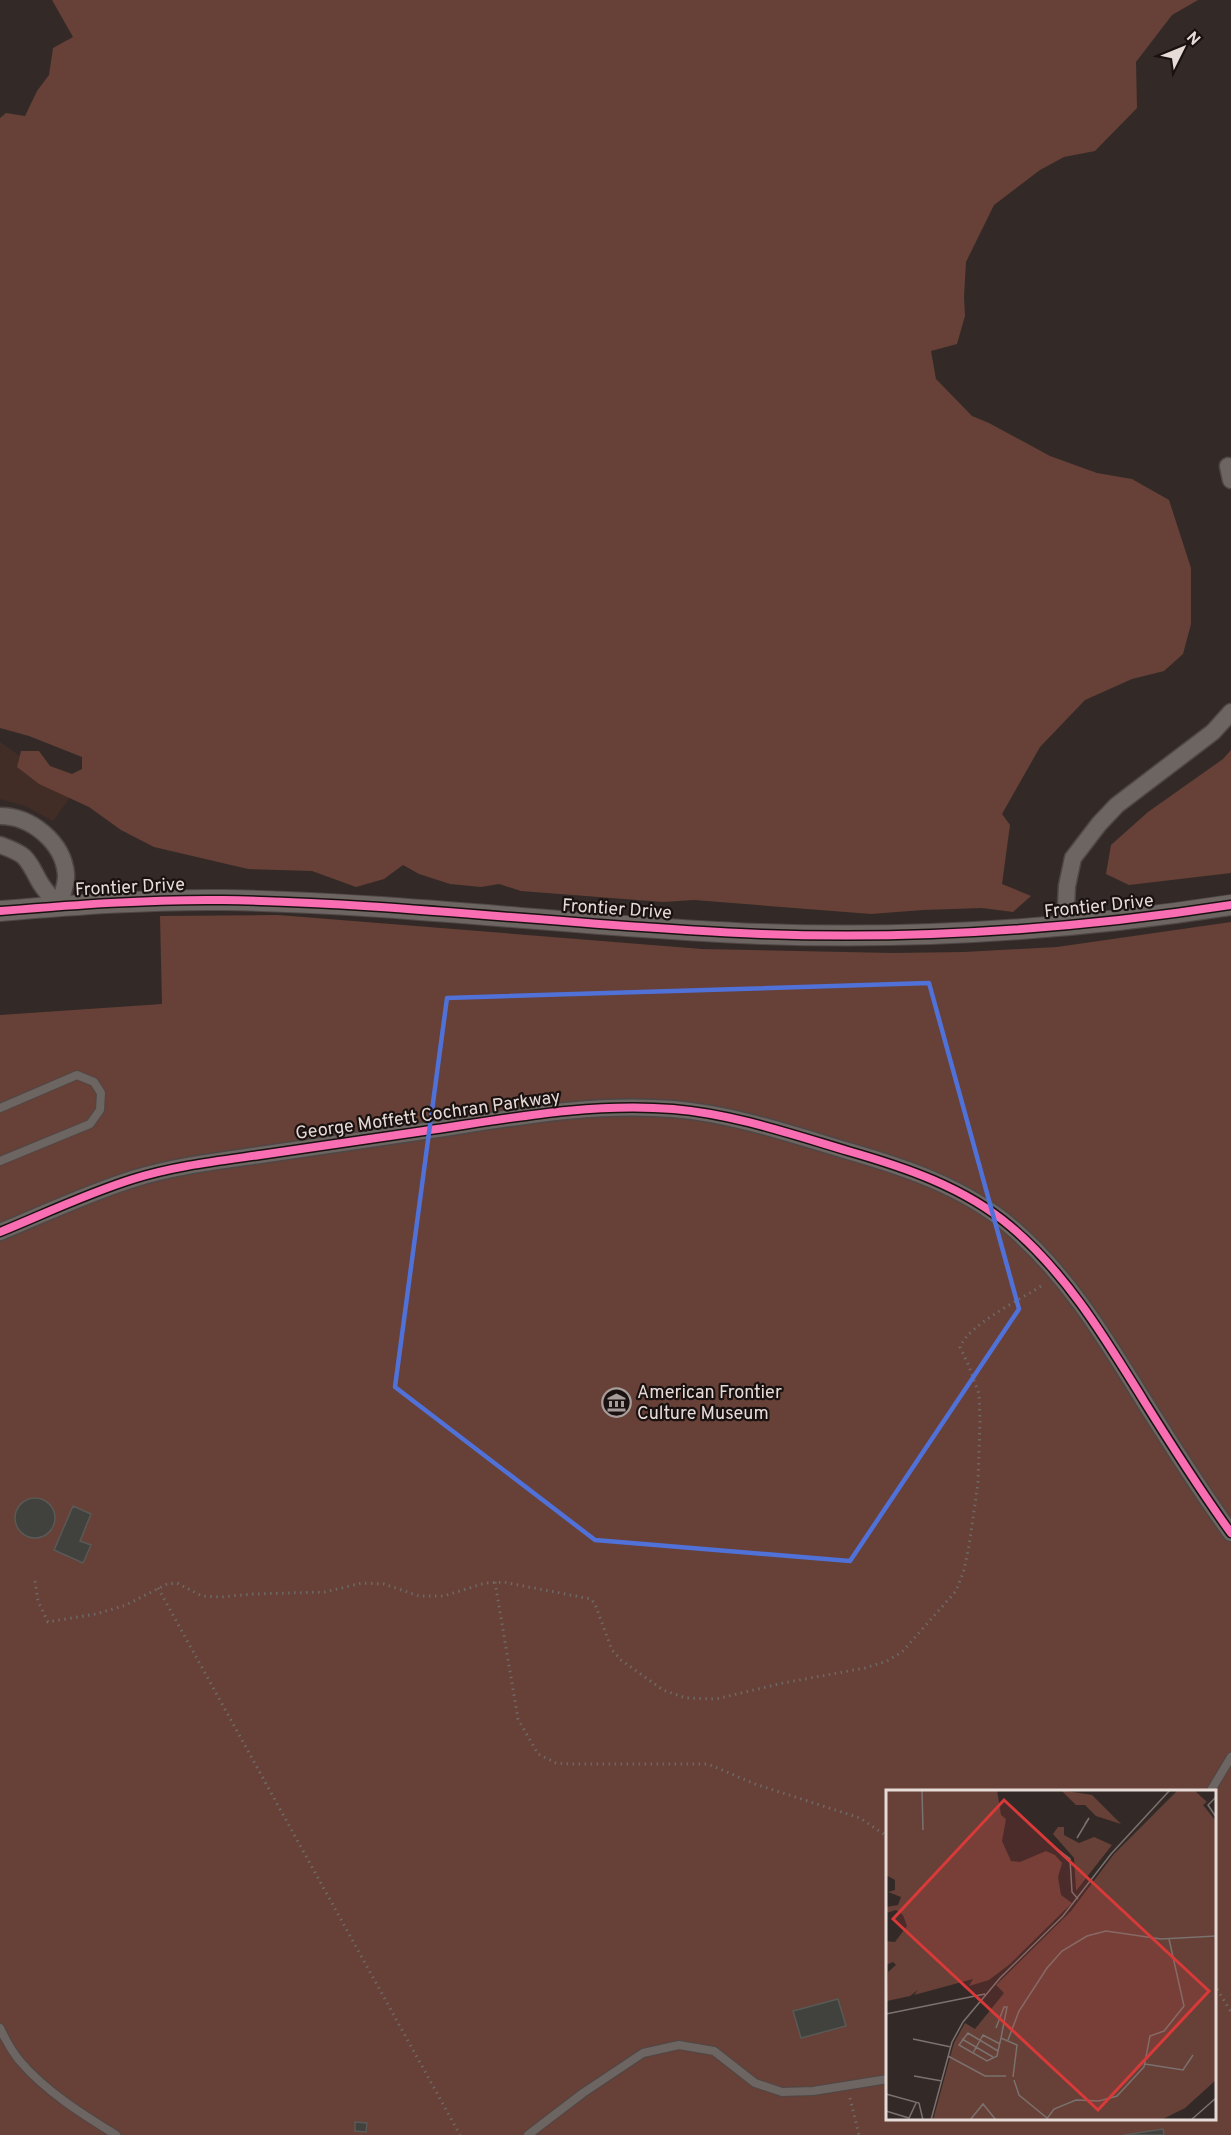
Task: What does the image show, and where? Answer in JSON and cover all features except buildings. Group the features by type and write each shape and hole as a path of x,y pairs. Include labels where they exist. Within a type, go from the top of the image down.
{"street":[{"path":"1065,926 1067,886 1073,858 1099,824 1117,805 1213,732 1231,712"},
{"path":"0,816 22,821 38,829 48,836 58,849 67,877 59,907"},
{"path":"0,845 22,854 28,860 34,867 38,880 59,907"},
{"name":"Frontier Drive","path":"0,911 148,901 222,900 304,903 716,932 809,935 982,933 1120,921 1231,905"},
{"name":"George Moffett Cochran Parkway","path":"0,1232 136,1178 195,1165 520,1116 601,1109 660,1108 702,1113 770,1128 865,1156 924,1177 977,1203 1003,1220 1029,1243 1058,1274 1101,1332 1182,1462 1231,1533"}],"lane":[{"path":"0,1108 77,1075 94,1082 101,1093 100,1110 90,1124 0,1161"},
{"path":"1211,1790 1231,1757"},
{"path":"0,2028 19,2060 51,2090 88,2118 116,2135"},
{"path":"528,2135 583,2093 643,2054 679,2045 714,2051 755,2083 782,2092 813,2091 886,2079"}],"path":[{"path":"35,1581 38,1601 48,1623 126,1605 167,1584 177,1583 202,1596 220,1597 325,1592 362,1583 384,1584 420,1596 444,1596 485,1583 503,1582 591,1599 612,1650 621,1660 663,1690 687,1698 716,1698 865,1668 887,1661 902,1652 956,1592 966,1562 978,1483 980,1420 979,1394 960,1347 964,1337 1058,1274"},
{"path":"495,1582 518,1719 538,1754 556,1762 571,1764 708,1764 755,1784 860,1818 886,1836"},
{"path":"158,1588 460,2135"},
{"path":"1216,1986 1231,2012"},
{"path":"847,2085 859,2135"}],"highlighted area":[{"path":"929,983 1019,1309 850,1561 595,1540 395,1387 447,998"}],"shaded area":[{"path":"52,0 1198,0 1172,15 1136,62 1137,108 1095,151 1064,157 1040,170 994,205 966,262 965,316 957,344 931,351 936,379 972,416 1050,456 1097,473 1132,479 1169,500 1191,568 1191,624 1183,654 1164,671 1132,679 1085,700 1040,747 1002,814 1010,825 1002,884 1031,896 1013,912 982,908 871,914 694,900 663,902 521,891 499,884 481,887 450,884 419,874 403,865 384,879 356,887 312,871 248,869 154,847 121,830 89,807 39,784 17,767 21,751 39,751 50,766 72,774 82,769 82,757 29,736 0,728 0,118 6,113 25,116 37,91 49,75 53,48 73,37"},
{"path":"0,742 73,793 53,821 25,806 0,799"},
{"path":"1231,750 1231,873 1129,885 1106,874 1111,845 1148,812 1223,759"},
{"name":"American Frontier Culture Museum","path":"278,915 702,949 893,953 1057,947 1231,922 1231,2135 0,2135 0,1015 162,1004 160,916"}],"cycle path":[{"path":"0,911 139,901 223,900 425,910 694,931 879,935 938,934 1056,926 1114,921 1231,905"},
{"path":"0,1232 83,1197 149,1174 212,1162 579,1110 642,1107 673,1109 740,1120 912,1171 973,1200 1010,1226 1050,1265 1084,1308 1186,1468 1231,1533"}],"place":[{"name":"American Frontier Culture Museum","path":"616,1403"}]}
